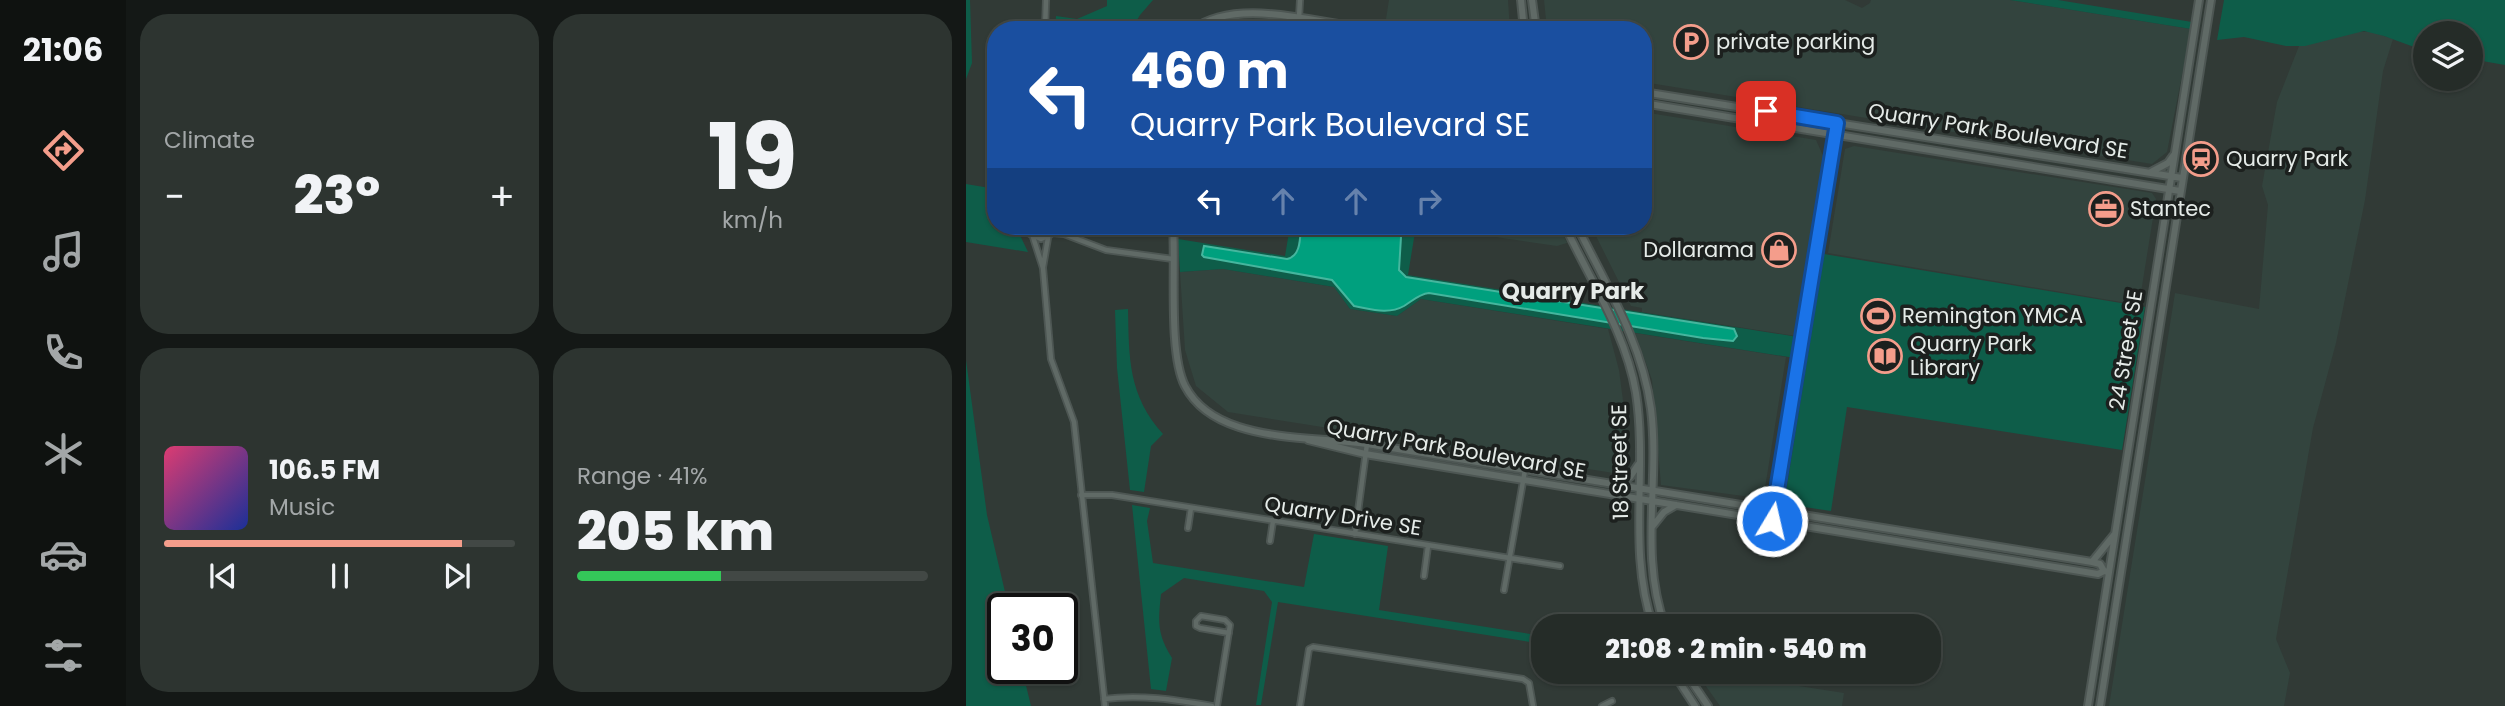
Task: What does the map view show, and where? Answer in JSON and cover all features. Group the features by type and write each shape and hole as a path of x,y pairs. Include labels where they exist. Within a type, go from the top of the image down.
{"main road":[{"path":"1521,0 1523,21"},
{"path":"1532,0 1535,21"},
{"name":"24 Street SE","path":"2088,706 2106,571 2115,534 2199,0"},
{"name":"24 Street SE","path":"2100,706 2210,0"},
{"path":"1207,21 1229,11 1247,10 1318,21"},
{"name":"Quarry Park Boulevard SE","path":"1652,93 2182,178"},
{"name":"Quarry Park Boulevard SE","path":"1652,104 2180,191"},
{"path":"2150,173 2168,163 2175,153"},
{"name":"Quarry Park Boulevard SE","path":"1173,235 1177,349 1185,386 1197,403 1216,418 1241,428 1367,444 2092,562"},
{"name":"18 Street SE","path":"1569,235 1626,353 1636,390 1640,460 1640,569 1649,614"},
{"name":"18 Street SE","path":"1582,235 1626,324 1641,363 1651,408 1651,558 1662,614"},
{"name":"Quarry Park Boulevard SE","path":"1296,437 1366,454 2098,574 2106,571"},
{"path":"1619,485 1634,474 1640,460"},
{"path":"1651,529 1664,512 1676,505"},
{"path":"1908,543 1909,533"},
{"path":"2106,571 2100,564 2092,562 2115,534"},
{"path":"1681,684 1695,706"},
{"path":"1693,684 1708,706"}],"street":[{"path":"1045,21 1046,0"},
{"path":"1299,18 1300,0"},
{"path":"1772,521 1837,123"},
{"path":"1033,237 1041,239 1050,235"},
{"path":"1043,268 1050,235"},
{"path":"1067,235 1106,250 1174,259"},
{"path":"1033,237 1043,268 1051,359 1074,422 1105,706"},
{"path":"1355,534 1367,444"},
{"path":"1504,590 1525,469"},
{"name":"Quarry Drive SE","path":"1081,495 1112,495 1560,566"},
{"path":"1188,528 1191,508"},
{"path":"1270,541 1273,521"},
{"path":"1424,576 1428,546"},
{"path":"1104,699 1125,696 1158,697 1215,706 1229,633 1230,625 1225,620 1201,616 1196,621 1196,626 1200,628 1229,633"},
{"path":"1300,706 1309,649 1313,646 1523,679 1529,683 1533,706"},
{"path":"1602,706 1612,701"}],"shaded area":[{"path":"966,0 970,0 972,63 966,79"},
{"path":"1107,0 1153,0 1136,21 1056,21 1056,16 1077,19 1107,6"},
{"path":"1389,0 1508,0 1509,21 1386,19"},
{"path":"1544,0 1845,0 1862,8 1871,0 2010,0 2191,29 2167,152 2152,164 1652,83 1652,21 1546,21"},
{"path":"2010,0 2058,0 2192,22 2191,29"},
{"path":"2224,0 2505,0 2505,65 2483,61 2483,21 2413,21 2413,47 2364,31 2305,46 2286,46 2244,37 2217,40"},
{"path":"2356,32 2372,32 2393,39 2383,71 2365,200 2336,343 2313,428 2276,639 2290,673 2284,706 2109,706 2175,293 2259,309 2268,205 2262,186 2277,102 2299,46"},
{"path":"1652,113 1816,140 1824,158 1796,336 1642,312 1642,308 1631,306 1596,235 1652,235"},
{"path":"1854,146 2152,193 2156,199 2139,305 1828,253 1845,149"},
{"path":"966,184 987,188 987,235 1020,235 1028,252 966,242"},
{"path":"1288,235 1415,235 1408,275 1798,337 1795,358 1421,299 1397,316 1350,309 1334,287 1223,269 1180,272 1178,239 1285,256"},
{"path":"1300,235 1400,235 1399,270 1406,277 1734,329 1737,336 1733,341 1703,338 1429,293 1398,309 1373,310 1354,306 1332,280 1202,255 1204,246 1287,259 1295,254"},
{"path":"1483,235 1564,235 1567,243 1557,246"},
{"path":"1824,254 2145,307 2122,450 1847,407 1831,511 1784,504"},
{"path":"1223,269 1334,287 1350,309 1397,316 1421,299 1608,329 1619,370 1628,439 1626,475 1228,412 1196,386 1185,350 1180,272"},
{"path":"1128,309 1130,360 1137,390 1151,419 1163,434 1151,446 1144,492 1130,490 1117,368 1115,310"},
{"path":"1635,333 1786,357 1765,488 1751,497 1661,485 1652,380"},
{"path":"966,360 987,515 1005,593 987,593 987,684 1026,684 1031,706 966,706"},
{"path":"1132,505 1150,508 1147,521 1153,563 1304,587 1314,534 1388,546 1379,610 1531,634 1531,642 1278,602 1261,705 1256,705 1272,602 1264,591 1184,578 1161,594 1160,628 1172,658 1166,691 1151,689"},
{"path":"1704,684 1787,684 1844,693 1842,706 1720,706"}],"place":[{"name":"private parking","path":"1691,42"},
{"name":"Quarry Park","path":"2201,159"},
{"name":"Stantec","path":"2106,209"},
{"name":"Dollarama","path":"1779,250"},
{"name":"Remington YMCA","path":"1878,316"},
{"name":"Quarry Park Library","path":"1885,356"}],"district":[{"name":"Quarry Park","path":"1573,291"}],"route":[{"path":"1766,111 1837,123 1772,521"}]}
